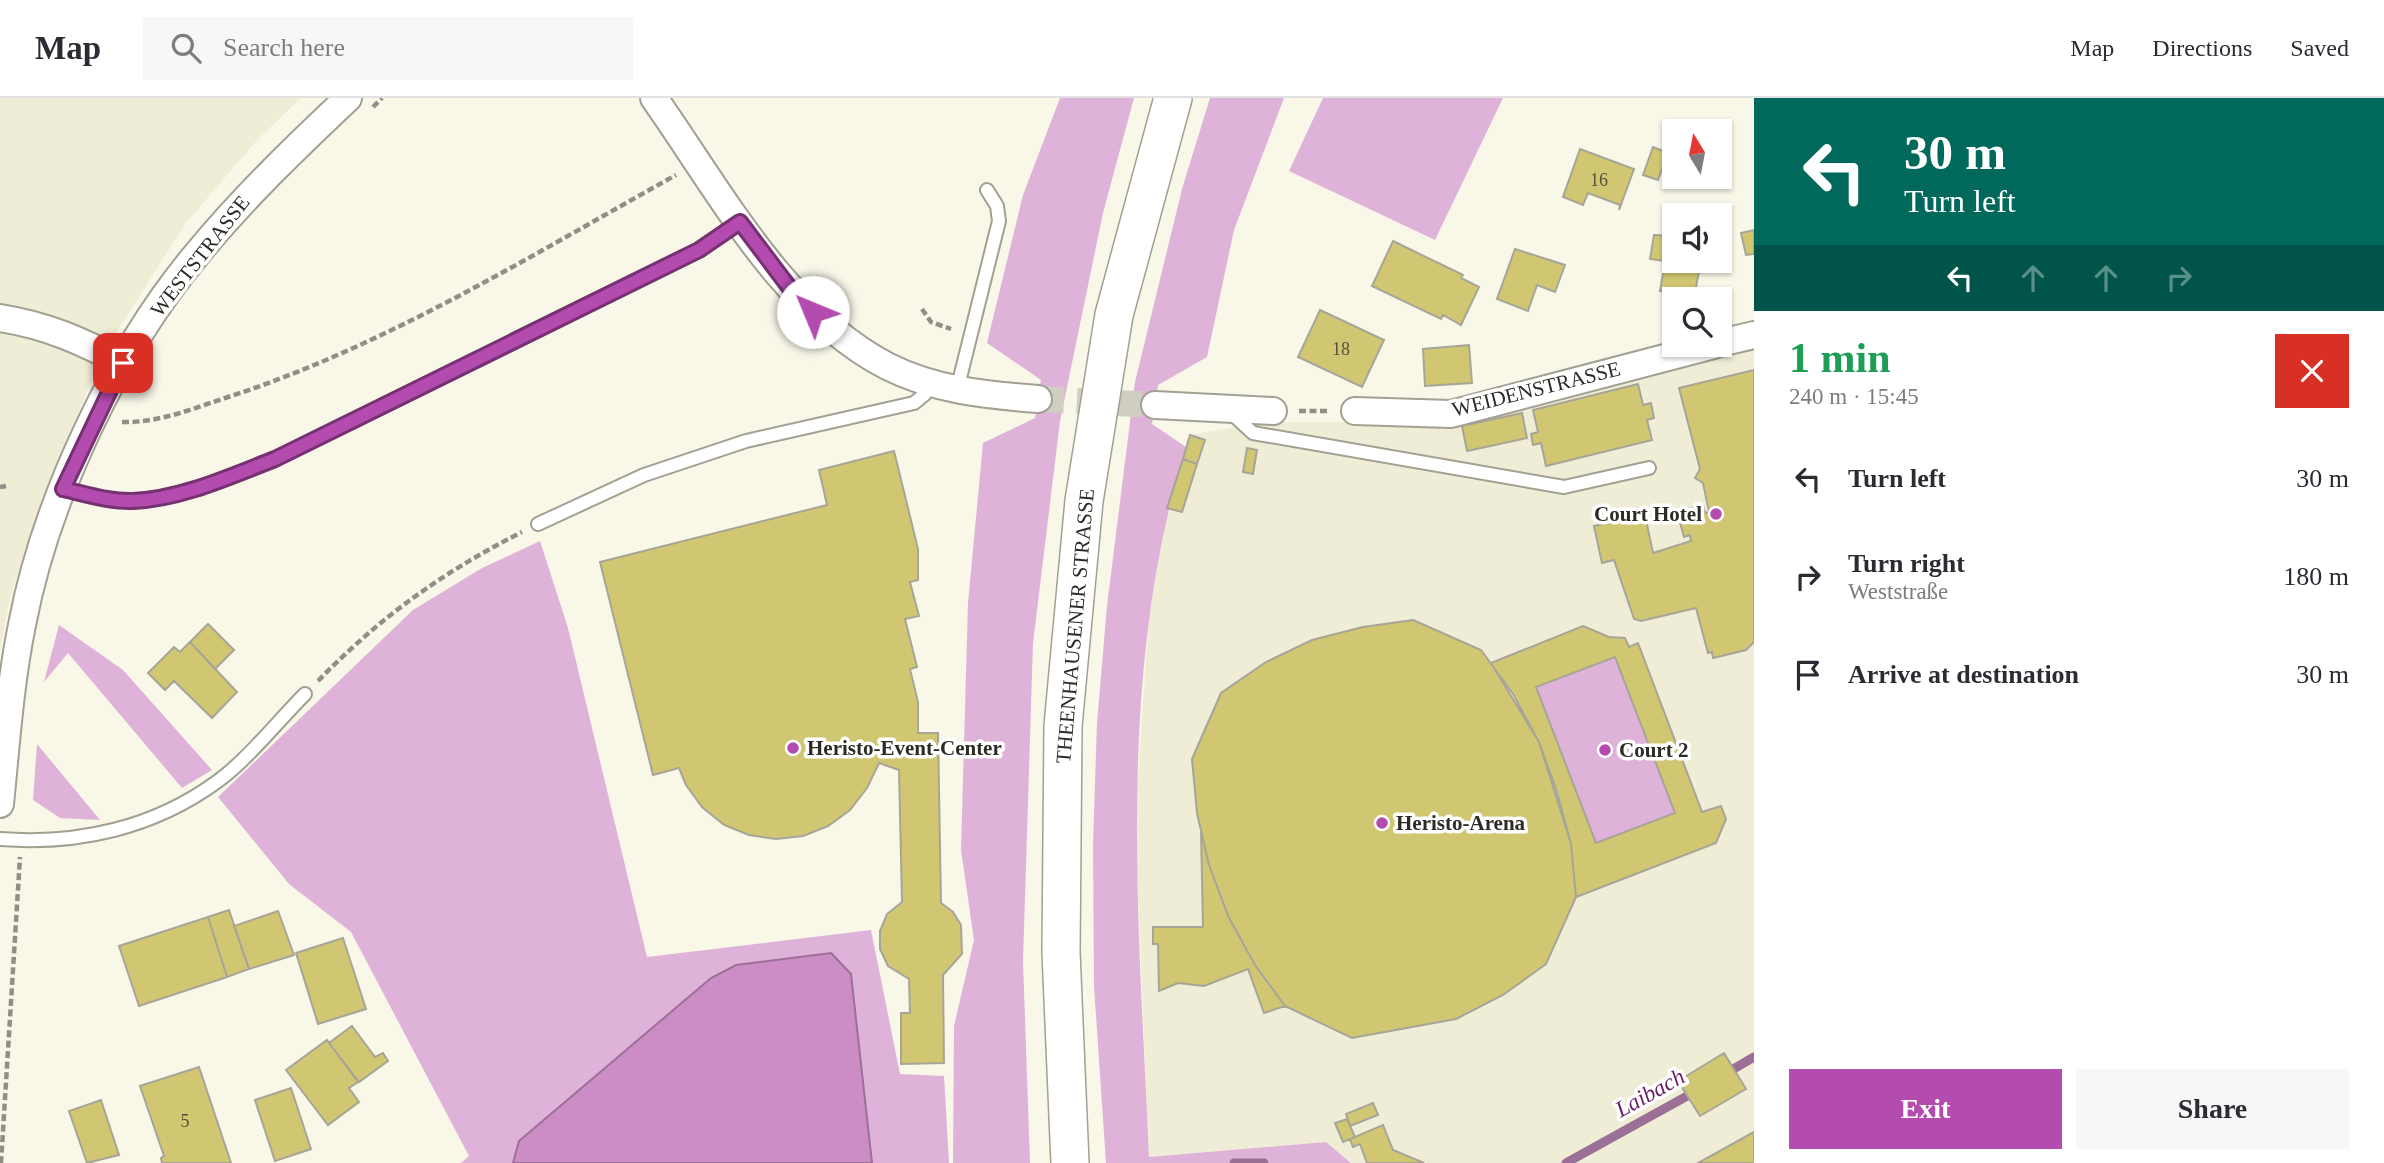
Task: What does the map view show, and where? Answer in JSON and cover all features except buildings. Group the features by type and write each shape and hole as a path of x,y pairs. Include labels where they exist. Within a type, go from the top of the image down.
{"main road":[{"name":"THEENHAUSENER STRASSE","path":"1070,1163 1060,951 1063,726 1084,501 1114,315 1172,98"}],"street":[{"path":"654,98 740,222 795,295 850,344 888,366 928,382 957,390 1038,399"},
{"name":"WESTSTRASSE","path":"0,804 22,624 40,550 63,489 123,363 154,312 203,246 272,169 360,103"},
{"path":"0,318 51,328 123,363"},
{"path":"1732,340 1754,335"},
{"name":"WEIDENSTRASSE","path":"1355,411 1451,414 1668,357"},
{"path":"1155,405 1273,411"}],"lane":[{"path":"957,390 999,221 997,206 988,190"},
{"path":"63,489 114,500 135,501 216,482 275,459 699,250 740,222"},
{"path":"538,524 644,475 746,441 914,402 925,394 928,382"},
{"path":"1227,409 1253,433 1564,487 1649,468"},
{"path":"0,839 83,839 133,825 178,805 219,780 305,694"}],"path":[{"path":"360,103 382,98"},
{"path":"122,422 149,421 221,400 343,351 473,288 699,163"},
{"path":"922,309 931,322 971,335"},
{"path":"117,432 128,411"},
{"path":"1273,411 1355,411"},
{"path":"305,694 352,645 399,605 472,558 538,524"},
{"path":"1,1163 21,841"}],"shaded area":[{"path":"0,98 301,98 258,139 186,223 100,358 22,557 9,603 0,652"},
{"path":"1060,98 1134,98 1103,213 1060,421 1033,643 1023,961 1030,1163 953,1163 954,1026 974,940 961,850 968,603 983,443 1035,418 1041,380 987,343 1023,195"},
{"path":"1210,98 1284,98 1234,230 1207,357 1158,385 1152,424 1186,447 1164,534 1149,621 1140,710 1138,889 1149,1157 1326,1142 1351,1163 1106,1163 1094,986 1093,844 1097,723 1107,606 1135,382 1182,189"},
{"path":"1323,98 1503,98 1435,240 1289,171"},
{"path":"1754,347 1754,1163 1352,1163 1326,1142 1149,1157 1135,822 1149,617 1167,508 1190,435 1264,422 1457,422 1714,357 1732,357 1732,353"},
{"path":"540,541 568,628 647,957 871,930 900,1074 944,1076 949,1163 872,1163 851,974 520,1141 513,1163 461,1163 469,1156 351,932 289,884 218,797 413,610 482,568"},
{"path":"59,625 123,670 212,770 182,788 68,653 44,682"},
{"name":"Court 2","path":"1615,657 1675,813 1596,843 1536,688"},
{"path":"37,744 100,820 60,818 33,800"},
{"path":"831,953 851,974 872,1163 513,1163 519,1141 711,978 736,965"}],"waterway":[{"name":"Laibach","path":"1725,1074 1754,1057"},
{"name":"Laibach","path":"1566,1163 1698,1090"},
{"name":"Laibach","path":"1234,1163 1264,1163"}],"tunnel":[{"path":"1038,399 1155,405"}],"place":[{"name":"Court Hotel","path":"1716,514"},
{"name":"Heristo-Event-Center","path":"793,748"},
{"name":"Court 2","path":"1605,750"},
{"name":"Heristo-Arena","path":"1382,823"}],"route":[{"path":"123,363 63,489 114,500 135,501 216,482 275,459 699,250 740,222 795,295 813,312"}]}
